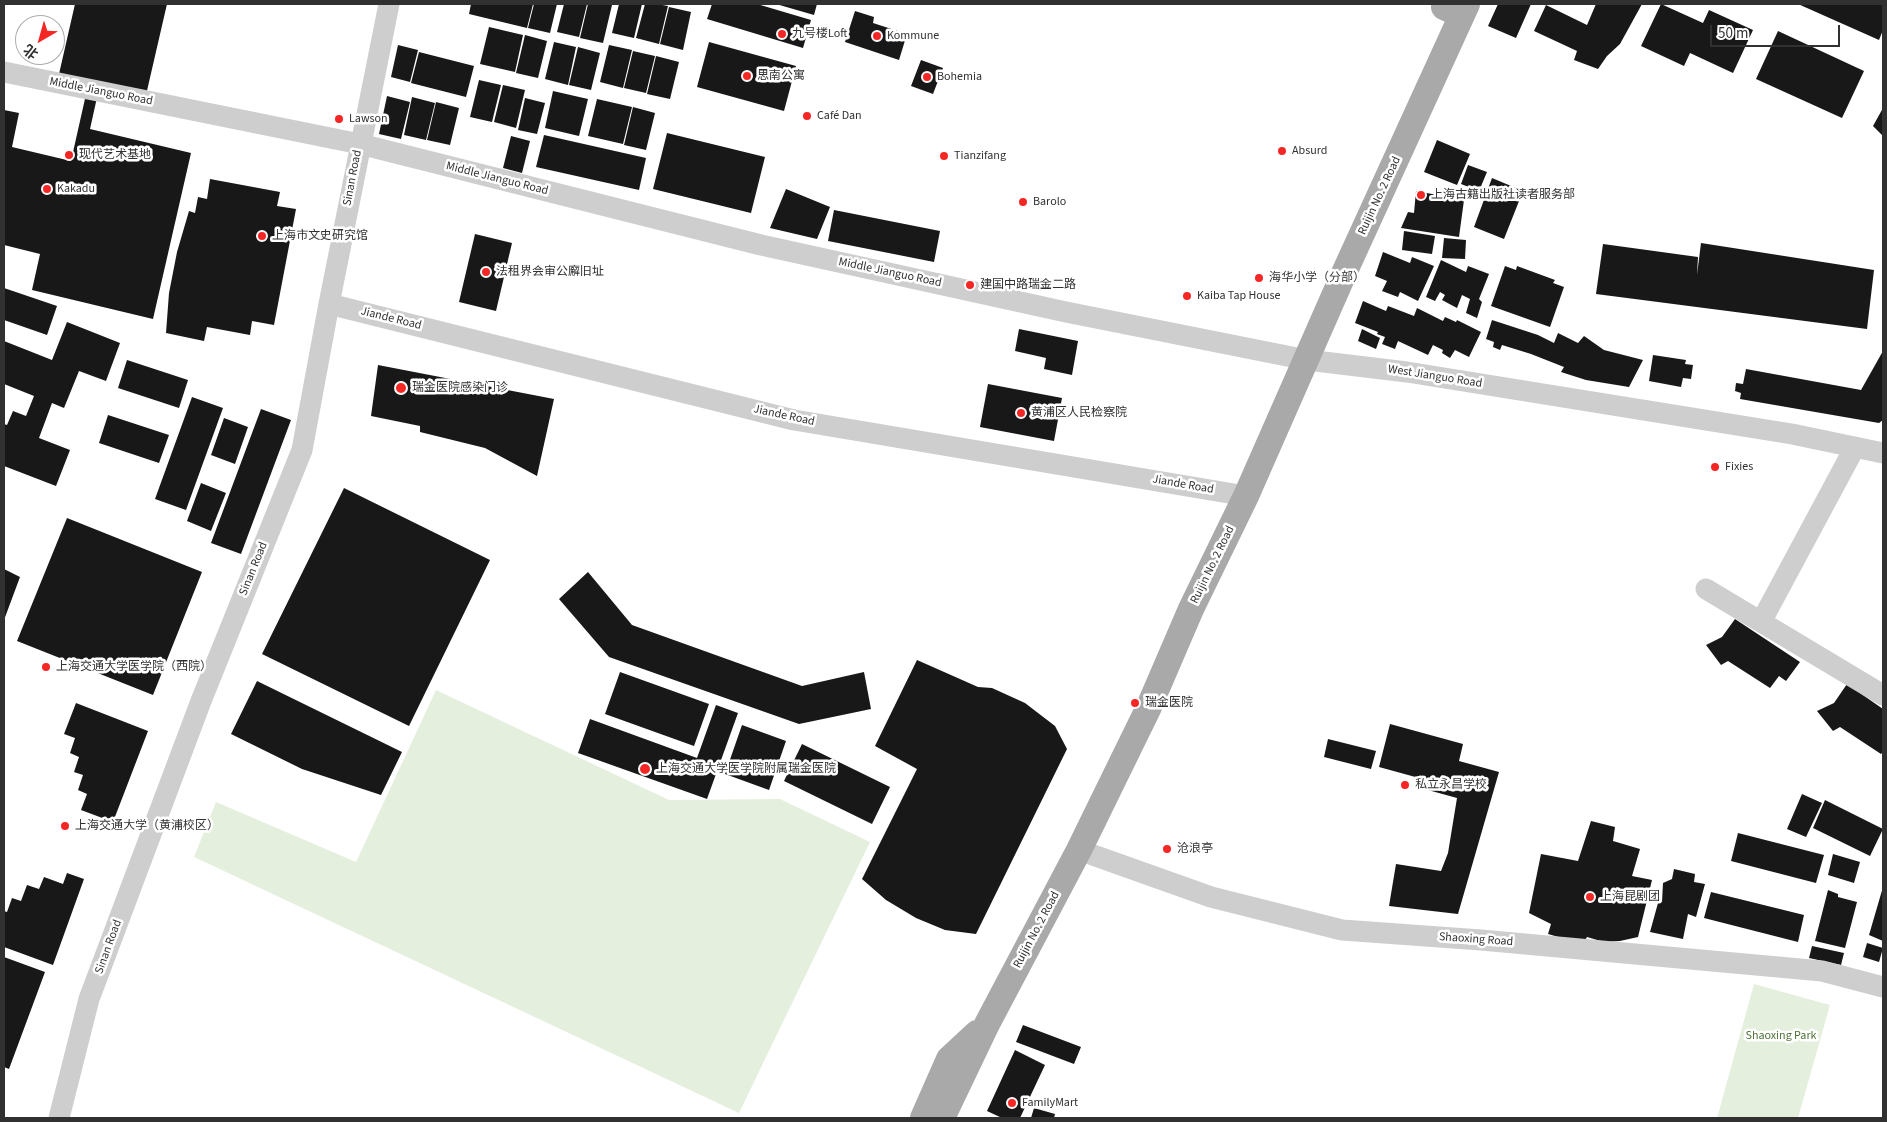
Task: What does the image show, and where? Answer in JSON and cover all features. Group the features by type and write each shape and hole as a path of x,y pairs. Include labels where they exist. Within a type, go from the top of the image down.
{"main road":[{"name":"Ruijin No. 2 Road","path":"942,1118 987,1024 1079,850 1148,709 1191,609 1246,496 1345,271 1451,7"},
{"path":"923,1118 949,1059 987,1024"}],"street":[{"name":"Sinan Road","path":"59,1118 90,999 200,702 302,450 360,144 389,4"},
{"name":"Middle Jianguo Road","path":"4,72 360,144 761,245 988,294"},
{"name":"West Jianguo Road","path":"988,294 1307,360 1436,377 1792,434 1883,453"},
{"name":"Jiande Road","path":"329,304 794,420 1246,496"},
{"path":"1761,622 1855,447"},
{"path":"1706,589 1883,695"},
{"name":"Shaoxing Road","path":"1079,850 1211,897 1342,930 1481,940 1822,971 1883,987"}],"green space":[{"path":"436,690 669,800 780,799 870,842 739,1113 194,857 216,802 356,862"},
{"name":"Shaoxing Park","path":"1754,984 1830,1005 1798,1118 1717,1118"}],"building":[{"path":"75,4 167,4 146,95 100,84 90,129 191,153 153,319 32,290 40,254 4,245 4,110 19,113 12,147 71,161 89,81 59,74 61,65 65,65 65,48"},
{"path":"471,4 533,4 527,28 469,14"},
{"path":"534,4 557,4 550,33 528,28"},
{"path":"564,4 587,4 579,37 557,32"},
{"path":"588,4 612,5 603,43 580,38"},
{"path":"619,4 642,4 634,38 612,33"},
{"path":"645,4 668,6 659,44 636,38"},
{"name":"九号楼Loft","path":"712,4 757,4 811,20 803,48 707,19"},
{"path":"776,4 817,4 814,15"},
{"path":"1498,4 1531,4 1516,38 1488,26"},
{"path":"1596,4 1642,4 1620,44 1607,56 1598,69 1574,60 1577,51 1534,31 1546,5 1587,25"},
{"path":"1661,4 1703,23 1709,10 1753,30 1733,73 1690,53 1684,66 1641,46"},
{"path":"1798,4 1883,4 1883,30 1879,40"},
{"path":"669,7 691,12 683,50 660,44"},
{"name":"Kommune","path":"855,11 874,17 873,23 907,34 899,60 845,42"},
{"path":"489,27 523,35 515,72 480,64"},
{"path":"1778,31 1864,71 1842,118 1756,79"},
{"path":"525,35 547,41 538,78 516,73"},
{"path":"554,42 576,47 568,85 545,79"},
{"name":"思南公寓","path":"709,42 796,66 784,111 697,87"},
{"path":"398,45 418,50 410,82 391,77"},
{"path":"609,45 632,50 623,88 600,82"},
{"path":"578,47 600,53 591,90 569,85"},
{"path":"633,51 655,56 646,93 624,88"},
{"path":"419,52 474,66 466,97 411,83"},
{"path":"656,56 679,62 670,99 647,94"},
{"name":"Bohemia","path":"921,60 943,68 933,94 911,86"},
{"path":"479,80 501,85 492,122 470,117"},
{"path":"503,85 525,90 516,128 494,122"},
{"path":"553,91 588,99 579,136 545,128"},
{"path":"387,96 410,102 401,139 379,134"},
{"path":"412,97 435,103 426,140 404,135"},
{"path":"525,98 545,103 537,134 518,130"},
{"path":"597,99 632,107 623,144 588,136"},
{"path":"436,102 459,108 450,145 427,140"},
{"path":"633,107 655,113 646,150 624,145"},
{"path":"1883,108 1883,136 1873,126"},
{"path":"667,133 765,157 751,213 653,189"},
{"path":"544,135 646,158 639,190 536,167"},
{"path":"511,136 530,141 522,173 503,168"},
{"path":"1437,140 1470,154 1457,185 1424,172"},
{"path":"1468,165 1487,172 1479,191 1461,184"},
{"path":"1492,178 1523,191 1504,239 1474,227"},
{"path":"210,179 280,192 277,206 296,209 274,325 252,321 250,335 207,327 204,341 166,333 169,293 177,252 189,211 195,213 198,197 207,199"},
{"path":"786,189 830,207 817,239 770,228"},
{"path":"1416,191 1464,200 1459,237 1401,228 1408,212 1414,213"},
{"path":"834,210 940,231 934,262 828,241"},
{"path":"1404,231 1435,236 1432,254 1402,250"},
{"name":"法租界会审公廨旧址","path":"475,234 512,243 496,311 459,302"},
{"path":"1444,238 1466,240 1465,259 1442,258"},
{"path":"1701,243 1874,270 1867,329 1596,294 1603,244 1698,257 1697,275"},
{"path":"1383,252 1410,263 1412,257 1434,266 1418,301 1400,292 1398,297 1382,291 1387,281 1375,276"},
{"path":"1441,260 1466,272 1468,266 1489,274 1479,299 1482,302 1477,318 1466,313 1470,299 1462,295 1457,308 1442,300 1445,295 1440,292 1435,301 1426,297"},
{"path":"1505,266 1516,270 1517,266 1555,280 1553,283 1564,287 1550,327 1491,306"},
{"path":"4,288 57,306 47,335 4,320"},
{"path":"1363,301 1386,311 1388,306 1414,316 1417,308 1443,321 1445,317 1456,322 1457,320 1481,332 1469,357 1455,350 1450,358 1442,353 1443,350 1433,345 1428,355 1398,341 1395,349 1382,344 1385,337 1377,334 1378,332 1355,323"},
{"path":"1492,320 1538,335 1554,343 1558,333 1578,343 1584,336 1604,350 1643,360 1629,387 1586,380 1561,372 1564,367 1531,354 1502,345 1500,350 1493,347 1494,342 1486,339"},
{"path":"67,322 120,343 106,381 79,371 64,408 52,403 39,438 70,450 56,486 4,466 4,424 7,425 13,411 26,416 34,396 4,384 4,341 52,360"},
{"path":"1019,329 1078,341 1072,375 1044,369 1046,358 1015,351"},
{"path":"1362,329 1380,338 1376,349 1358,341"},
{"path":"1883,351 1883,420 1879,423 1740,399 1741,393 1735,391 1736,383 1743,384 1746,369 1861,390"},
{"path":"1653,355 1686,360 1685,364 1693,365 1691,379 1683,378 1681,387 1649,381"},
{"path":"127,360 188,380 179,408 118,388"},
{"path":"378,365 554,399 537,476 485,448 420,432 420,426 371,416"},
{"name":"黄浦区人民检察院","path":"988,384 1062,398 1054,441 980,427"},
{"path":"192,397 223,408 186,510 155,499"},
{"path":"261,409 291,420 241,554 211,543"},
{"path":"108,415 169,435 159,463 99,443"},
{"path":"224,418 248,427 235,464 211,455"},
{"path":"201,483 226,493 211,531 187,521"},
{"path":"344,488 490,560 409,726 262,654"},
{"path":"67,518 202,572 153,695 17,641"},
{"path":"4,569 20,577 4,620"},
{"path":"588,572 632,625 802,686 864,672 871,709 799,724 609,657 559,599"},
{"path":"1735,619 1800,662 1786,681 1779,676 1770,688 1728,661 1721,665 1706,645 1722,637"},
{"path":"917,660 978,687 992,688 1025,703 1055,726 1067,749 976,934 945,930 916,918 886,900 862,879 917,769 875,746"},
{"path":"620,672 709,704 694,746 605,714"},
{"path":"257,681 402,752 381,795 302,769 231,734"},
{"path":"1847,684 1883,709 1883,752 1881,754 1840,727 1833,731 1817,711 1834,703"},
{"path":"76,703 148,731 113,822 81,810 87,794 78,790 83,775 74,772 79,757 70,753 75,738 64,734"},
{"path":"716,705 738,713 707,799 578,753 590,719 697,758"},
{"path":"1390,724 1463,744 1459,761 1499,772 1458,914 1389,906 1396,864 1441,871 1448,853 1457,798 1417,787 1419,778 1379,767"},
{"path":"742,725 786,741 769,790 725,774"},
{"path":"1328,739 1376,751 1371,769 1324,757"},
{"path":"802,744 890,787 872,824 784,781"},
{"path":"1802,794 1822,803 1806,837 1787,829"},
{"path":"1825,800 1883,829 1870,856 1813,828"},
{"name":"上海昆剧团","path":"1591,821 1615,827 1613,841 1640,849 1632,876 1652,880 1638,937 1604,942 1587,937 1583,944 1548,934 1551,924 1529,913 1541,854 1578,861"},
{"path":"1738,833 1824,855 1816,883 1731,861"},
{"path":"1833,854 1860,862 1854,883 1828,875"},
{"path":"1674,869 1695,874 1694,882 1705,884 1696,917 1688,914 1683,939 1650,932 1658,903 1662,902 1663,883 1672,879"},
{"path":"67,873 84,879 53,965 4,947 4,911 7,912 12,898 21,901 27,885 39,889 44,877 63,884"},
{"path":"1883,887 1883,941 1869,935"},
{"path":"1828,890 1838,894 1838,897 1857,902 1845,948 1815,941"},
{"path":"1711,892 1804,915 1798,942 1704,918"},
{"path":"1867,943 1883,948 1879,962 1863,957"},
{"path":"1812,946 1844,953 1841,965 1809,958"},
{"path":"4,957 45,972 9,1069 4,1067"},
{"path":"1023,1025 1081,1047 1074,1064 1016,1042"},
{"path":"1015,1050 1045,1065 1020,1118 1002,1118 987,1111"},
{"path":"1034,1108 1055,1114 1054,1118 1031,1118"}],"place":[{"name":"九号楼Loft","path":"782,34"},
{"name":"Kommune","path":"877,36"},
{"name":"思南公寓","path":"747,76"},
{"name":"Bohemia","path":"927,77"},
{"name":"Café Dan","path":"807,116"},
{"name":"Lawson","path":"339,119"},
{"name":"Absurd","path":"1282,151"},
{"name":"现代艺术基地","path":"69,155"},
{"name":"Tianzifang","path":"944,156"},
{"name":"Kakadu","path":"47,189"},
{"name":"上海古籍出版社读者服务部","path":"1421,195"},
{"name":"Barolo","path":"1023,202"},
{"name":"上海市文史研究馆","path":"262,236"},
{"name":"法租界会审公廨旧址","path":"486,272"},
{"name":"海华小学（分部）","path":"1259,278"},
{"name":"建国中路瑞金二路","path":"970,285"},
{"name":"Kaiba Tap House","path":"1187,296"},
{"name":"瑞金医院感染门诊","path":"401,388"},
{"name":"黄浦区人民检察院","path":"1021,413"},
{"name":"Fixies","path":"1715,467"},
{"name":"上海交通大学医学院（西院）","path":"46,667"},
{"name":"瑞金医院","path":"1135,703"},
{"name":"上海交通大学医学院附属瑞金医院","path":"645,769"},
{"name":"私立永昌学校","path":"1405,785"},
{"name":"上海交通大学（黄浦校区）","path":"65,826"},
{"name":"沧浪亭","path":"1167,849"},
{"name":"上海昆剧团","path":"1590,897"},
{"name":"FamilyMart","path":"1012,1103"}]}
